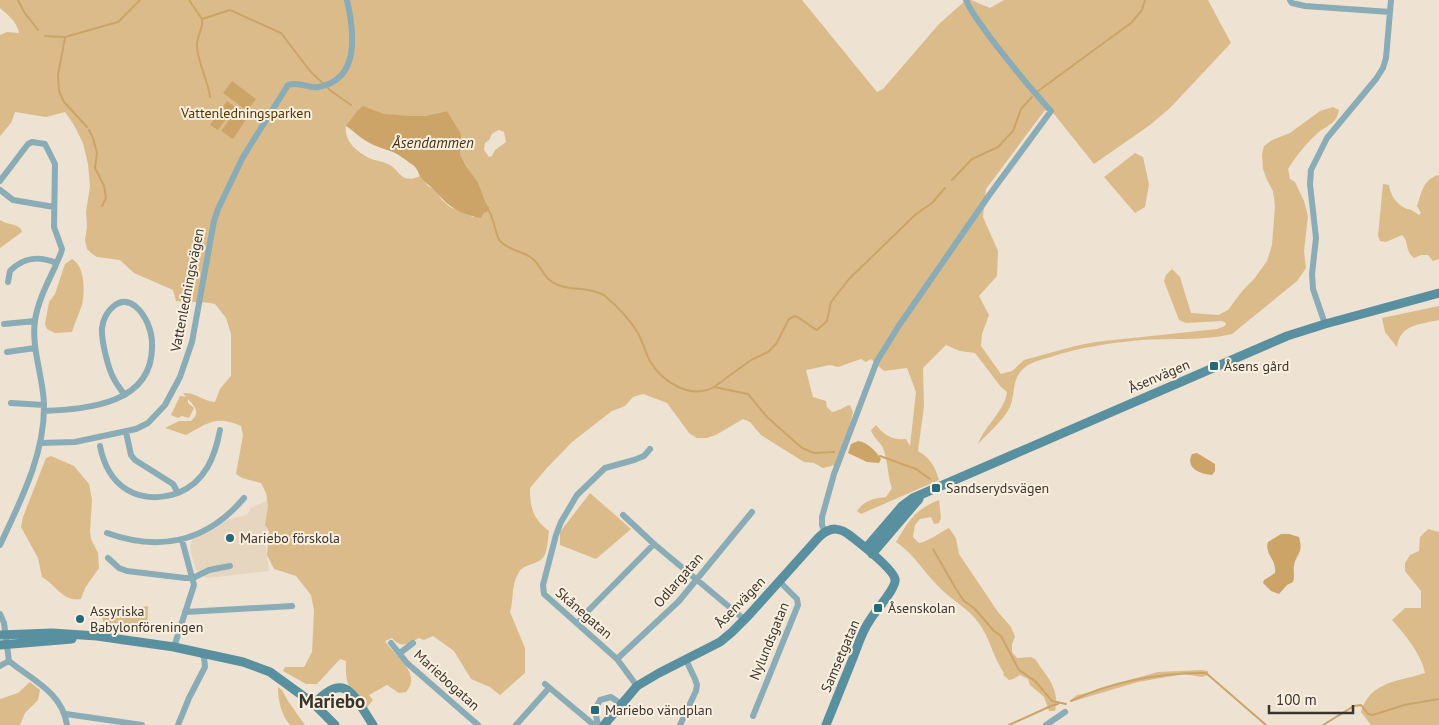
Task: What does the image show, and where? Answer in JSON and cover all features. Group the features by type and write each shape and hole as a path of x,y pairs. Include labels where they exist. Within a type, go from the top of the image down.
{"street":[{"name":"Vattenledningsvägen","path":"40,443 75,442 126,432 142,426 153,418 165,404 180,377 192,342 214,221 228,187 243,157 288,85 297,83 320,87 342,75 351,60 352,37 348,0"},
{"path":"869,551 843,530 832,529 825,532 822,525 822,516 834,474 877,361 898,327 990,194 1051,111 1029,88 1012,66 975,16 966,0"},
{"path":"1290,0 1292,3 1305,6 1390,12"},
{"path":"1325,324 1313,289 1312,274 1316,238 1310,184 1312,170 1327,138 1376,79 1382,68 1386,58 1391,0"},
{"path":"0,181 28,144 32,142 45,144 55,164 54,227 62,249 42,295 35,321 35,348 41,376 44,408 40,443 31,475 0,545"},
{"path":"0,190 13,200 54,206"},
{"path":"8,282 10,271 27,260 40,258 56,263"},
{"name":"Åsenvägen","path":"869,551 902,506 913,498 1241,354 1287,336 1439,294"},
{"path":"11,403 44,408 88,408 104,404 125,395 134,388 150,362 152,342 148,324 143,315 134,305 122,302 115,304 105,315 102,336 112,378 125,395"},
{"path":"4,324 35,321"},
{"path":"8,352 35,348"},
{"path":"100,446 107,469 120,485 146,497 157,498 178,493 195,482 207,469 215,451 220,430"},
{"path":"126,432 131,455 135,460 173,484 178,493"},
{"name":"Skånegatan","path":"637,686 617,658 544,594 543,585 552,548 561,522 577,495 605,468 644,456 650,449"},
{"path":"107,533 141,542 157,543 182,540 218,523 244,498"},
{"name":"Odlargatan","path":"617,658 678,602 752,512"},
{"path":"623,515 654,544 745,620"},
{"name":"Åsenvägen","path":"604,725 637,686 659,672 720,642 745,620 825,532"},
{"path":"174,647 194,585 182,540"},
{"path":"578,624 583,616 654,544"},
{"name":"Samsetgatan","path":"826,725 866,626 880,604 894,588 896,582 895,576 869,551"},
{"path":"108,558 119,568 127,571 193,578 209,570 230,566"},
{"name":"Nylundsgatan","path":"753,716 798,606 798,598 780,581"},
{"path":"185,612 292,606"},
{"path":"0,614 3,640 9,661 48,690 66,714 67,725"},
{"path":"3,640 97,636 174,647 243,662 270,672 314,704 335,725"},
{"name":"Mariebogatan","path":"391,643 407,663 478,725"},
{"name":"Mariebogatan","path":"400,653 413,643"},
{"path":"178,725 205,667 204,657 200,653"},
{"path":"680,725 697,685 686,660"},
{"path":"0,666 9,661"},
{"path":"314,704 330,689 338,686 343,687 352,694 374,725"},
{"path":"516,725 547,686 594,725"},
{"path":"598,725 595,710 600,700 611,697 621,704"},
{"path":"1046,725 1065,712"},
{"path":"66,714 142,725"}],"shaded area":[{"name":"Mariebo förskola","path":"270,499 265,541 269,571 207,578 196,570 190,550 192,539 208,533 229,519 247,515 251,508"}],"green space":[{"name":"Vattenledningsparken","path":"0,0 802,0 877,92 883,89 939,24 966,0 971,0 990,8 1004,0 1208,0 1231,43 1170,108 1150,125 1094,164 1054,114 1045,110 986,189 983,217 998,251 997,276 979,296 989,315 982,334 981,346 1001,374 1012,371 1024,360 1075,346 1095,342 1217,329 1225,326 1226,323 1222,321 1186,323 1179,320 1164,281 1166,275 1172,269 1180,277 1191,313 1218,315 1228,310 1267,261 1272,245 1275,206 1273,191 1263,169 1262,154 1264,146 1272,140 1290,133 1320,111 1333,107 1339,110 1334,121 1310,140 1288,169 1290,179 1295,182 1304,201 1308,216 1304,251 1306,268 1297,281 1232,334 1210,338 1141,340 1107,344 1073,351 1028,365 1018,375 1012,402 1007,412 978,444 1002,406 1007,392 975,353 960,351 946,345 923,368 924,406 918,451 931,463 939,480 861,514 857,511 866,502 886,497 892,488 884,450 871,430 876,425 889,436 897,439 906,439 910,446 916,392 907,368 884,371 871,359 866,362 861,359 838,367 830,365 806,370 813,397 826,401 827,407 832,412 850,405 853,412 843,451 835,465 823,468 814,463 804,462 761,435 750,422 743,419 716,435 707,438 697,438 689,433 667,403 643,394 633,397 625,406 612,411 572,442 530,488 531,501 536,517 549,531 547,548 543,558 520,570 513,588 510,612 525,648 525,673 500,695 490,687 471,679 454,651 433,636 424,640 419,638 405,644 399,643 392,638 385,641 409,671 410,685 406,692 399,693 387,685 369,695 373,700 367,707 349,687 346,676 346,661 340,659 317,684 306,684 283,671 285,667 304,667 312,652 314,610 311,595 296,576 274,569 267,555 269,531 265,525 268,506 266,493 261,483 242,478 236,474 243,435 241,426 218,421 206,424 186,435 165,428 179,421 191,421 196,415 195,407 188,399 188,403 194,408 189,418 182,416 178,418 171,415 180,396 186,397 183,393 215,402 220,389 231,376 231,334 226,318 215,304 176,301 173,290 134,273 120,260 97,257 87,249 85,240 87,227 86,212 90,186 88,164 83,143 65,112 46,117 15,112 11,123 0,136 0,35 7,32 19,33 14,22 0,8","holes":["447,111 461,143 460,154 478,182 489,207 484,213 473,217 450,207 420,176 405,178 388,164 364,155 355,149 347,136 346,126 425,116","499,130 504,132 506,142 489,157 484,150 485,143 493,133"]},
{"path":"1135,153 1143,157 1149,184 1145,207 1135,213 1104,177"},
{"path":"1439,175 1439,259 1433,261 1428,255 1414,258 1409,252 1402,235 1386,242 1380,241 1378,236 1383,184 1389,185 1392,195 1399,204 1419,215 1421,213 1417,206 1426,183"},
{"path":"0,220 19,227 22,232 0,248"},
{"path":"72,259 76,262 82,273 84,293 82,305 72,332 55,333 47,329 45,324 49,302 55,294 65,264"},
{"path":"1439,306 1439,320 1419,324 1407,329 1399,339 1397,347 1385,332 1382,318"},
{"path":"51,456 74,466 89,484 92,500 90,531 91,539 98,553 99,568 85,588 81,599 69,598 42,577 38,558 21,527 23,517 46,458"},
{"path":"590,493 631,529 596,559 560,545 560,532"},
{"path":"939,500 941,518 939,523 934,524 931,517 920,519 915,525 913,537 919,543 923,542 949,528 956,538 959,554 998,612 1011,627 1015,637 1012,644 1012,652 1017,658 1031,657 1035,659 1048,677 1056,696 1055,711 1049,711 1044,697 1030,685 1028,679 1020,675 1009,680 1003,675 1004,673 986,634 978,622 969,612 943,591 913,557 896,542 905,527 919,511"},
{"path":"1428,529 1439,532 1439,725 1371,725 1361,712 1371,694 1386,684 1425,673 1416,651 1392,620 1405,608 1421,608 1421,591 1405,571 1405,563 1410,555 1419,551 1420,537"},
{"path":"148,606 147,632 111,627 103,620 102,613 106,612 115,616 116,611"},
{"path":"1208,671 1208,675 1202,677 1184,674 1138,682 1074,701 1071,700 1077,695 1158,672"},
{"path":"30,682 40,690 38,700 25,713 20,725 0,725 0,699 18,693"},
{"path":"278,687 282,690 305,725 290,725 287,721 281,707"}],"water":[{"path":"232,81 256,99 247,111 223,93"},
{"path":"227,101 235,107 218,130 210,125"},
{"name":"Åsendammen","path":"363,106 384,114 410,116 425,116 447,111 461,134 460,154 478,182 489,211 484,213 481,218 455,209 421,178 413,165 396,153 365,140 346,126"},
{"path":"237,109 248,117 233,139 221,131"},
{"path":"858,441 865,443 874,450 881,459 879,463 867,462 848,453 851,444"},
{"path":"1197,453 1215,464 1215,471 1212,475 1199,472 1192,467 1190,459 1192,454"},
{"path":"1281,534 1299,537 1301,547 1294,566 1293,582 1287,585 1279,594 1271,591 1263,583 1264,580 1275,573 1274,564 1267,546 1268,542"}],"waterway":[{"path":"18,0 24,12 38,30"},
{"path":"45,36 65,37 118,22 140,0"},
{"path":"189,0 202,19 230,10 281,33 310,71 331,91 351,105"},
{"path":"1038,91 1131,23 1142,10 1145,0"},
{"path":"202,19 197,46 210,97"},
{"path":"65,38 58,75 59,91 64,102 87,127"},
{"path":"952,180 972,159 998,147 1013,131 1021,109 1032,97"},
{"path":"89,130 97,153 95,168 104,186 106,198 102,206"},
{"path":"714,387 751,360 768,352 776,344 789,319 795,316 817,330 827,321 831,302 849,279 915,215 932,203 945,188"},
{"path":"489,211 499,240 534,260 545,275 555,284 600,293 614,304 638,333 648,358 655,369 669,382 687,390 696,391 714,387 748,394 767,417 802,448 814,453 834,452"},
{"path":"880,456 916,469 930,479"},
{"path":"933,549 964,601 974,608 994,631 1001,636 1019,670 1035,681 1052,701 1066,704"},
{"path":"1071,701 1102,688 1155,676 1206,673 1266,725"},
{"path":"1323,725 1354,706 1361,705 1368,714 1373,715 1404,705 1439,699"},
{"path":"1009,725 1058,704"}],"place":[{"name":"Åsens gård","path":"1214,366"},
{"name":"Sandserydsvägen","path":"936,488"},
{"name":"Mariebo förskola","path":"230,538"},
{"name":"Åsenskolan","path":"878,608"},
{"name":"Assyriska Babylonföreningen","path":"80,619"},
{"name":"Mariebo vändplan","path":"595,710"}],"district":[{"name":"Mariebo","path":"332,701"}]}
